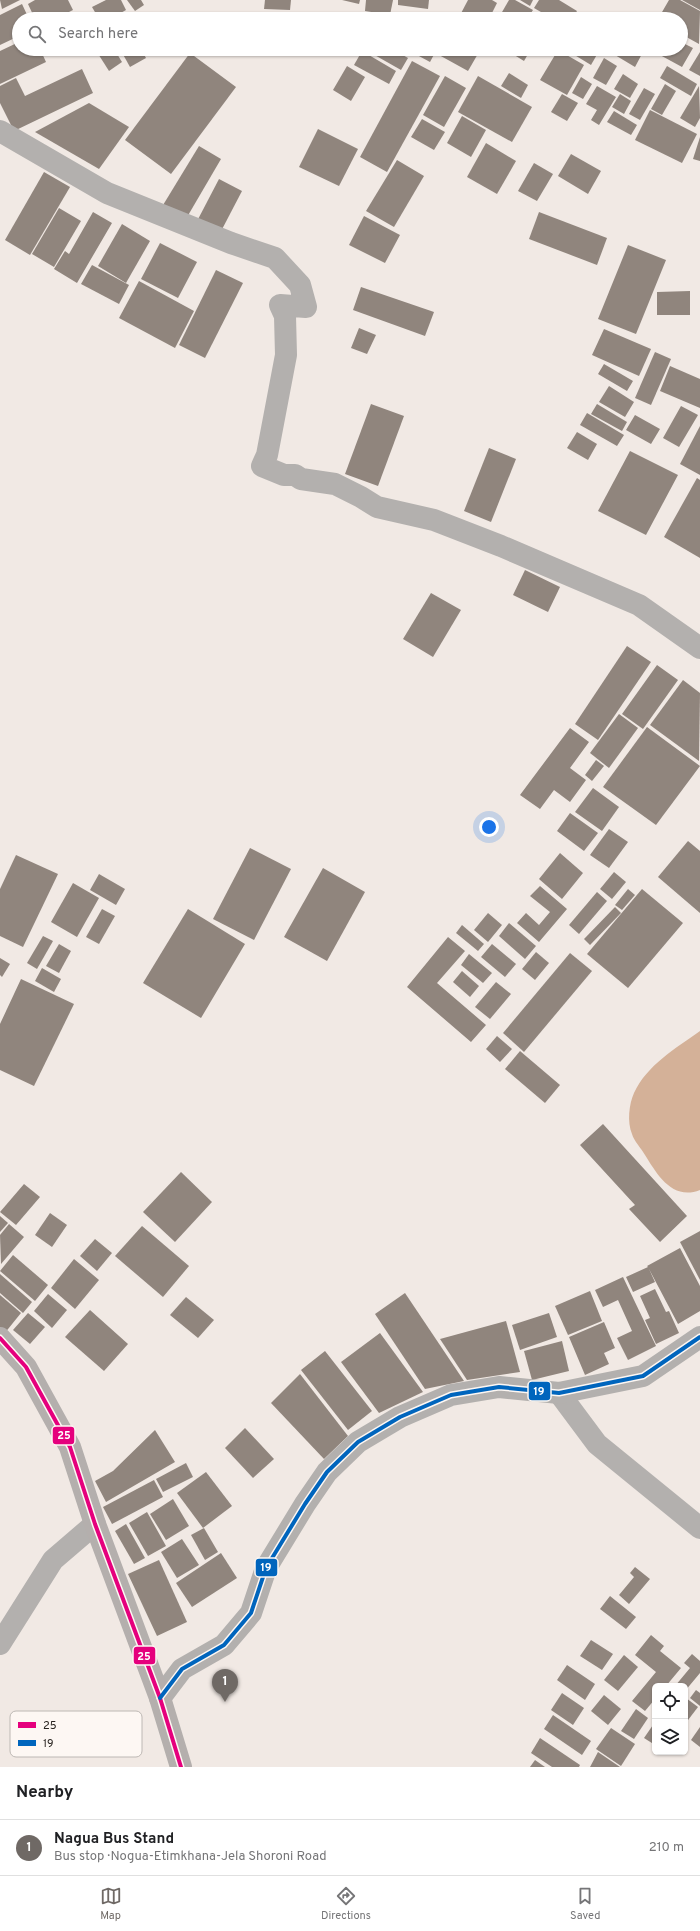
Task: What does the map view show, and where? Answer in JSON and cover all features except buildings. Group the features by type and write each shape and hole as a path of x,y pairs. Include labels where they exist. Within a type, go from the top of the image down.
{"main road":[{"path":"0,1338 26,1367 70,1447 95,1524 160,1698 181,1767"}],"street":[{"path":"0,132 107,193 231,243 275,258 300,285 306,307 280,305 285,316 286,355 267,456 262,466 284,475 295,475 301,479 335,484 361,496 377,507 434,520 501,546 639,605 700,648"},
{"path":"160,1698 182,1669 224,1644 251,1613 266,1568 305,1504 327,1472 358,1442 400,1417 452,1395 499,1387 558,1393 643,1376 700,1337"},
{"path":"558,1393 597,1444 700,1528"},
{"path":"0,1644 53,1560 95,1524"}],"shaded area":[{"path":"700,1031 700,1190 681,1192 666,1184 634,1139 630,1129 630,1108 634,1093 646,1074 663,1058"}],"transit line":[{"name":"19","path":"160,1698 182,1669 224,1645 251,1613 266,1568 305,1504 327,1472 358,1442 400,1417 451,1395 499,1387 559,1393 643,1376 700,1337"},
{"name":"25","path":"0,1338 26,1367 70,1447 95,1524 160,1698 181,1767"}],"place":[{"name":"Nagua Bus Stand","path":"225,1702"}]}
